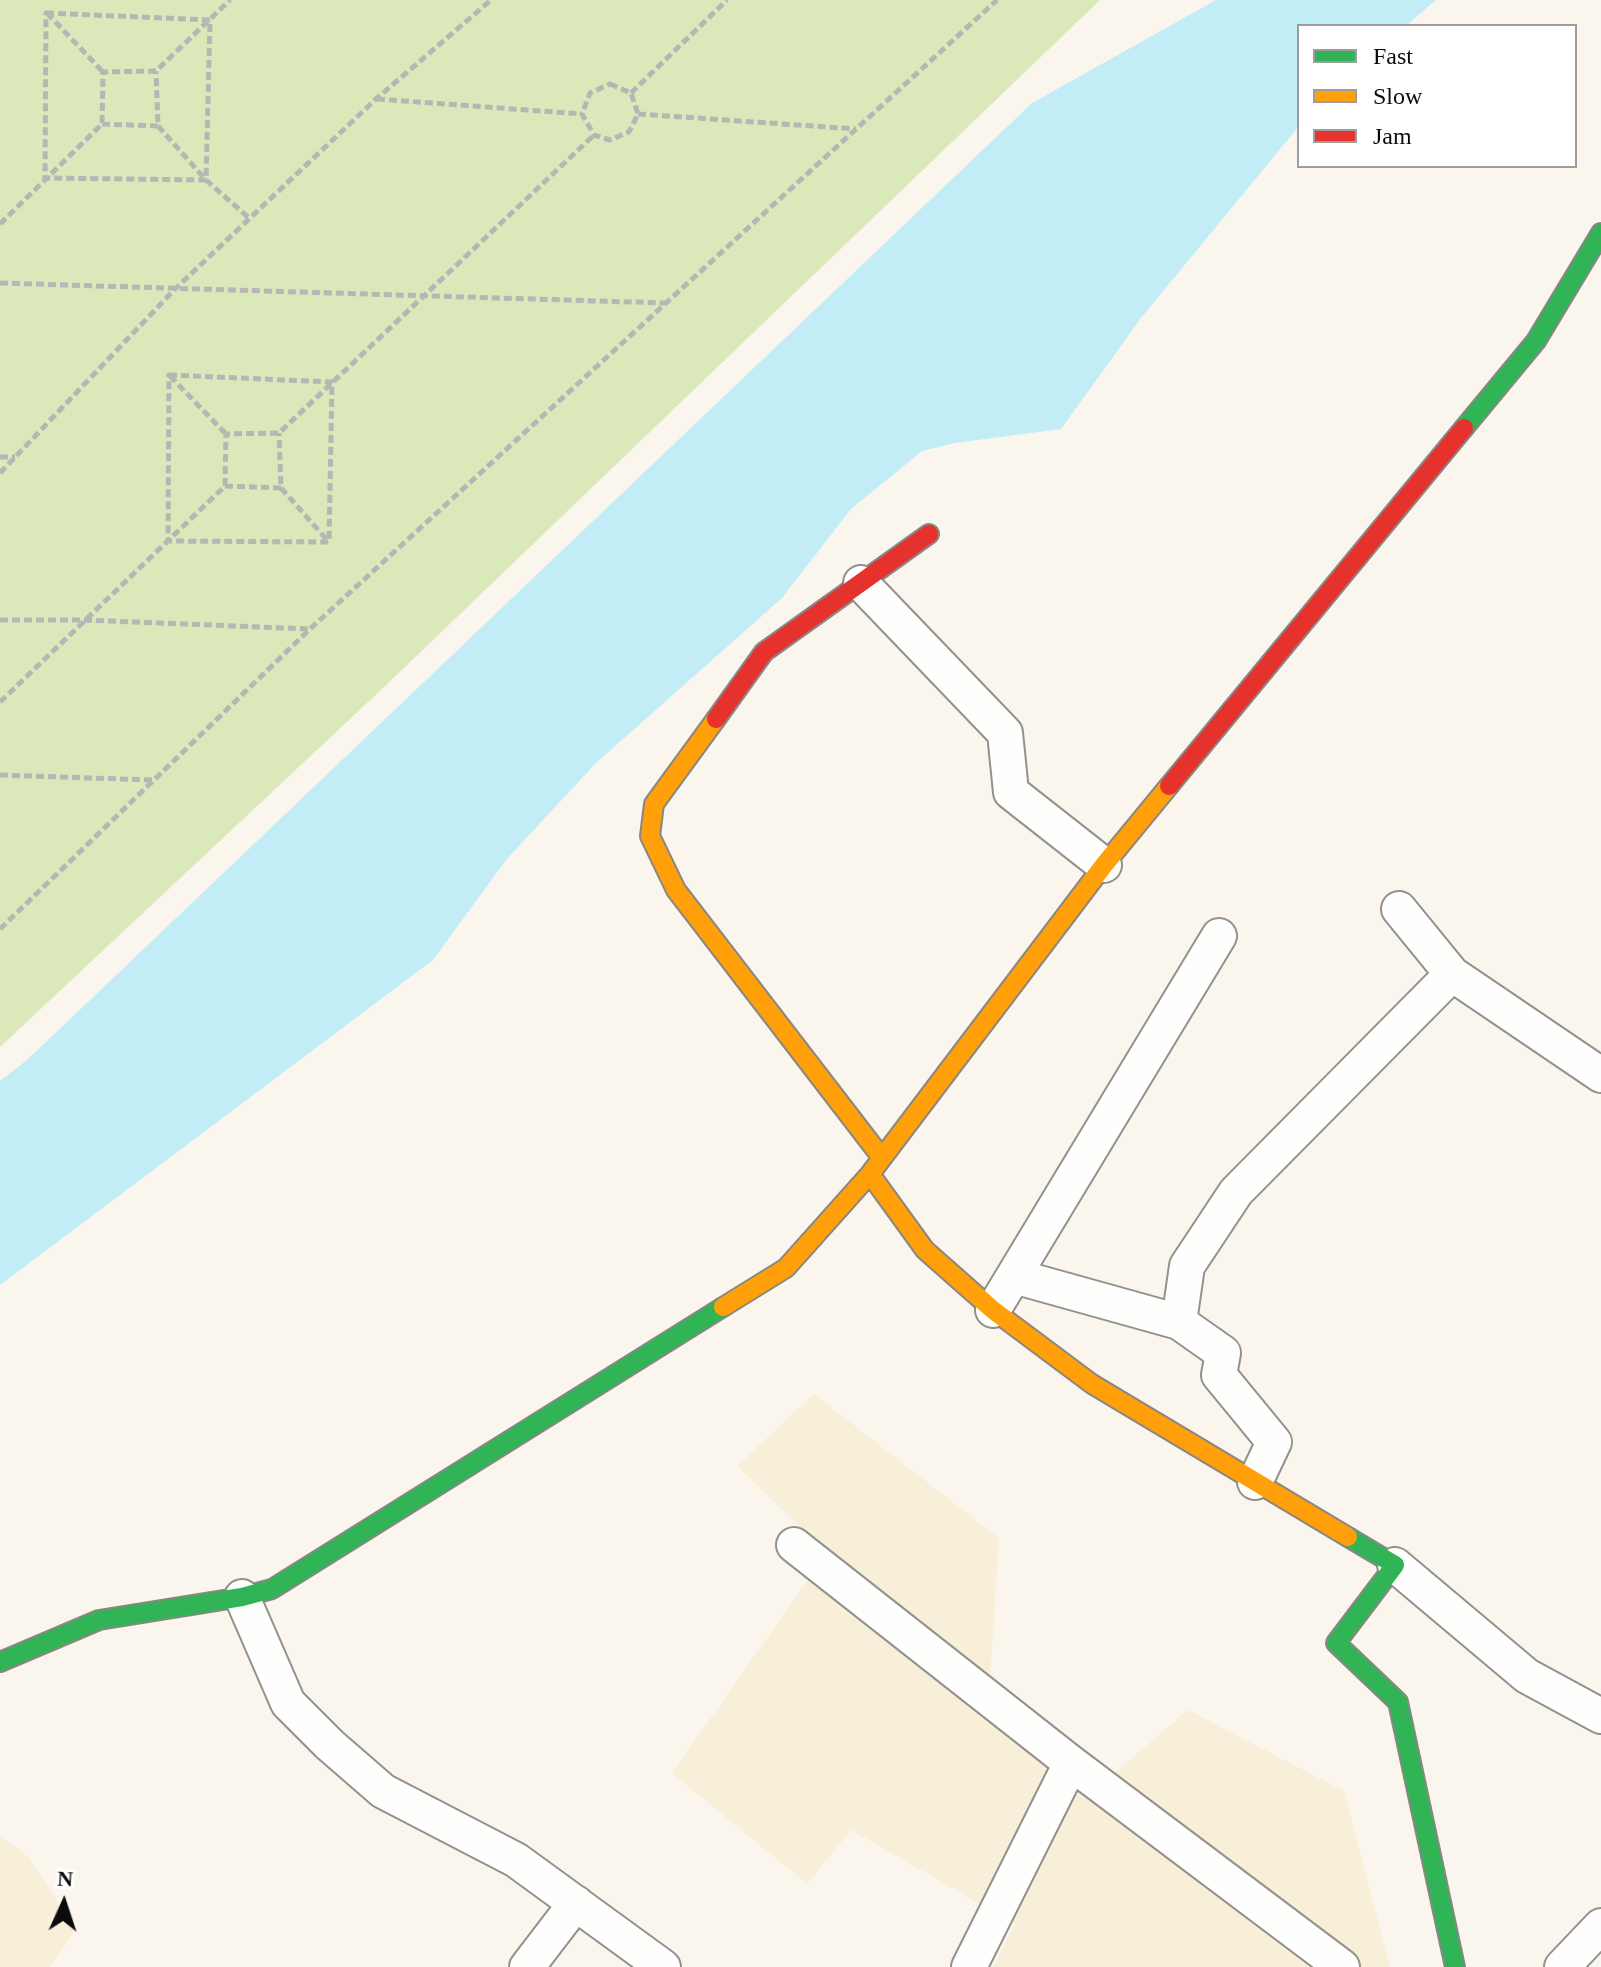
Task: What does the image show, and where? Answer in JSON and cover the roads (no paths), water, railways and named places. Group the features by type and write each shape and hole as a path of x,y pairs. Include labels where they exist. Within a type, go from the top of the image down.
{"street":[{"path":"0,1662 99,1620 242,1597 272,1589 786,1268 870,1174 1104,865 1536,341 1601,233"},
{"path":"882,1158 676,890 650,836 654,804 764,652 929,534"},
{"path":"861,583 1005,733 1011,792 1104,865"},
{"path":"1399,909 1452,974 1601,1075"},
{"path":"993,1310 1219,936"},
{"path":"1179,1322 1187,1266 1236,1192 1452,974"},
{"path":"870,1174 925,1250 993,1310 1092,1384 1395,1565 1527,1676 1601,1716"},
{"path":"1014,1276 1179,1322 1223,1353 1219,1375 1274,1442 1255,1482"},
{"path":"794,1545 1071,1763 1342,1967"},
{"path":"1395,1565 1336,1643 1398,1702 1455,1967"},
{"path":"242,1597 288,1703 330,1745 383,1791 516,1860 663,1967"},
{"path":"969,1967 1071,1763"},
{"path":"527,1967 576,1903"},
{"path":"1562,1967 1601,1926"}],"water":[{"path":"1216,0 1436,0 1408,24 1297,24 1297,128 1141,318 1061,429 955,443 922,451 851,509 782,598 595,764 506,860 433,960 0,1285 0,1081 27,1060 1032,103"}]}
